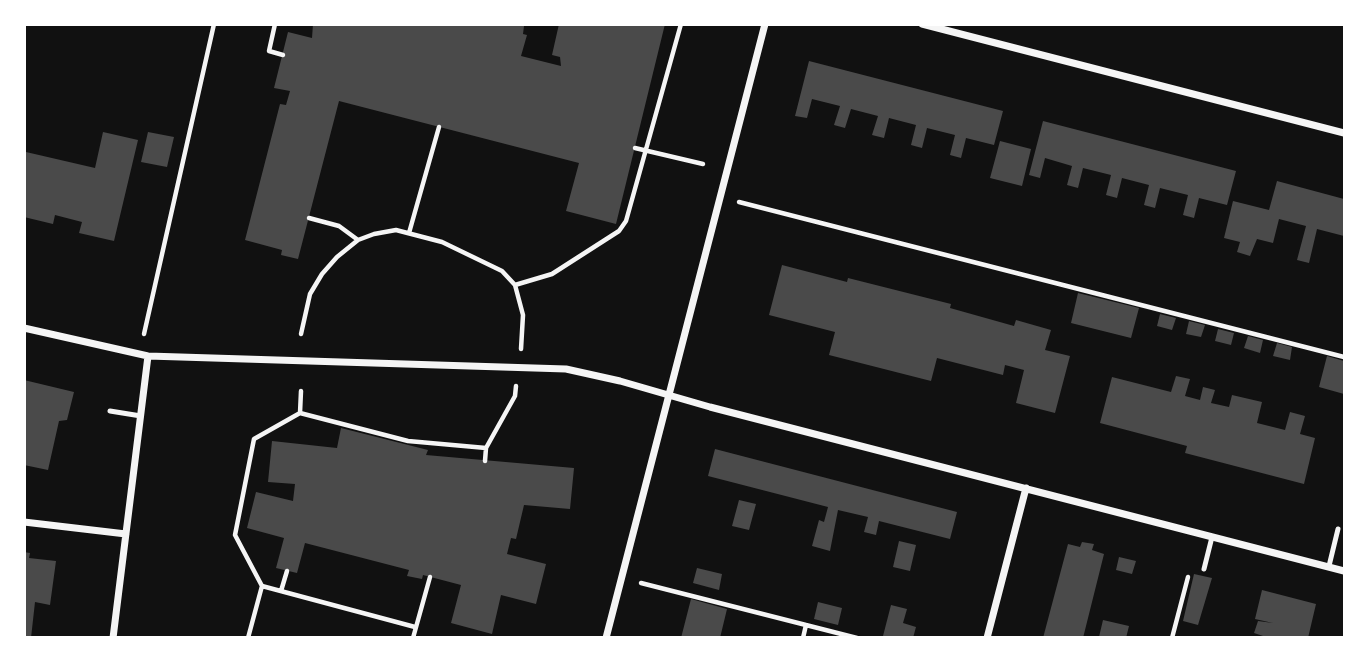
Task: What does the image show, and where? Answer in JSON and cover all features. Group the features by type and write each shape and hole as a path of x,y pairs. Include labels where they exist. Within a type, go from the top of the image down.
{"street":[{"path":"606,638 765,24"},
{"path":"922,24 1345,133"},
{"path":"24,328 148,356 547,367 584,373 1345,571"},
{"path":"113,638 148,356"},
{"path":"987,638 1026,488"},
{"path":"24,522 126,534"}],"lane":[{"path":"110,411 141,416"},
{"path":"1329,566 1338,528"},
{"path":"1204,569 1212,537"}],"path":[{"path":"142,340 214,24"},
{"path":"275,24 269,51 283,55"},
{"path":"515,285 552,274 620,230 630,211 681,24"},
{"path":"409,233 439,127"},
{"path":"635,148 703,164"},
{"path":"735,201 1345,357"},
{"path":"309,218 339,226 358,240"},
{"path":"302,334 310,294 337,257 358,240 396,230 442,242 482,259 502,271 515,285 523,315 521,353"},
{"path":"300,413 301,391"},
{"path":"485,461 486,448 515,396"},
{"path":"248,638 262,586 235,535 254,439 300,413 408,441 486,448"},
{"path":"1172,638 1191,565"},
{"path":"281,591 286,571"},
{"path":"413,638 430,577"},
{"path":"643,583 857,638"},
{"path":"262,586 415,627"},
{"path":"803,638 806,625"}],"building":[{"path":"313,24 518,24 524,26 523,34 527,35 521,56 561,66 560,57 552,55 559,24 665,24 616,224 566,211 579,163 339,101 298,259 281,255 282,250 245,240 280,104 286,105 290,91 274,88 288,32 312,38"},
{"path":"809,61 1003,111 994,145 966,138 961,158 950,155 955,135 927,128 922,148 911,145 916,125 889,118 884,138 872,135 878,116 851,109 845,128 834,125 840,106 812,99 807,118 795,116"},
{"path":"1043,121 1236,171 1227,205 1199,198 1194,218 1183,215 1188,195 1160,188 1155,208 1144,205 1149,185 1122,178 1117,198 1106,195 1111,175 1083,168 1078,188 1067,185 1072,166 1045,158 1040,178 1029,175"},
{"path":"103,132 138,140 114,241 79,233 82,222 55,215 53,224 24,217 26,152 95,168"},
{"path":"148,132 174,137 167,167 141,162"},
{"path":"1000,141 1031,149 1022,186 990,178"},
{"path":"1277,181 1344,199 1344,236 1317,229 1309,263 1297,260 1306,226 1279,219 1273,243 1257,239 1250,256 1237,252 1240,242 1224,238 1233,201 1269,210"},
{"path":"782,265 847,282 848,278 951,304 950,308 1014,326 1016,320 1051,330 1045,350 1070,356 1055,413 1016,403 1024,370 1005,365 1003,375 937,358 931,381 829,355 835,332 769,315"},
{"path":"1078,293 1139,308 1131,338 1071,323"},
{"path":"1160,314 1176,318 1172,330 1157,326"},
{"path":"1189,321 1205,325 1201,337 1186,334"},
{"path":"1218,329 1234,333 1231,345 1215,341"},
{"path":"1248,336 1263,340 1260,353 1244,348"},
{"path":"1277,343 1292,347 1290,360 1273,356"},
{"path":"1327,356 1344,361 1344,394 1319,387"},
{"path":"1176,376 1190,379 1185,396 1200,400 1203,387 1215,390 1211,403 1229,407 1232,395 1262,402 1257,423 1285,430 1290,412 1305,416 1300,434 1315,438 1304,484 1185,453 1187,446 1100,423 1112,377 1171,392"},
{"path":"24,380 74,392 67,420 59,421 48,470 24,465"},
{"path":"341,428 428,450 426,455 574,468 570,509 524,505 516,539 511,538 507,554 546,564 536,604 501,595 492,634 451,623 461,585 423,575 422,579 407,576 409,570 305,543 297,573 276,568 284,538 247,528 256,492 293,501 295,484 268,482 272,441 337,448"},
{"path":"715,449 957,512 950,539 879,521 876,535 864,532 868,517 838,510 830,551 812,546 819,520 824,522 828,507 708,476"},
{"path":"739,500 756,504 749,530 732,526"},
{"path":"899,541 916,545 910,571 893,567"},
{"path":"1082,542 1094,544 1092,550 1104,554 1083,638 1043,638 1068,544 1080,547"},
{"path":"24,552 30,553 29,558 56,561 50,605 35,602 31,638 24,638"},
{"path":"1119,557 1136,561 1132,574 1116,570"},
{"path":"697,568 722,574 719,590 693,583"},
{"path":"1194,574 1212,578 1198,625 1183,621"},
{"path":"1262,590 1316,604 1308,638 1269,638 1254,633 1258,621 1273,623 1255,619"},
{"path":"691,599 727,609 720,638 681,638"},
{"path":"818,602 842,608 838,625 814,619"},
{"path":"891,605 907,609 903,623 916,627 913,638 883,636"},
{"path":"1103,620 1129,626 1126,638 1099,637"}]}
